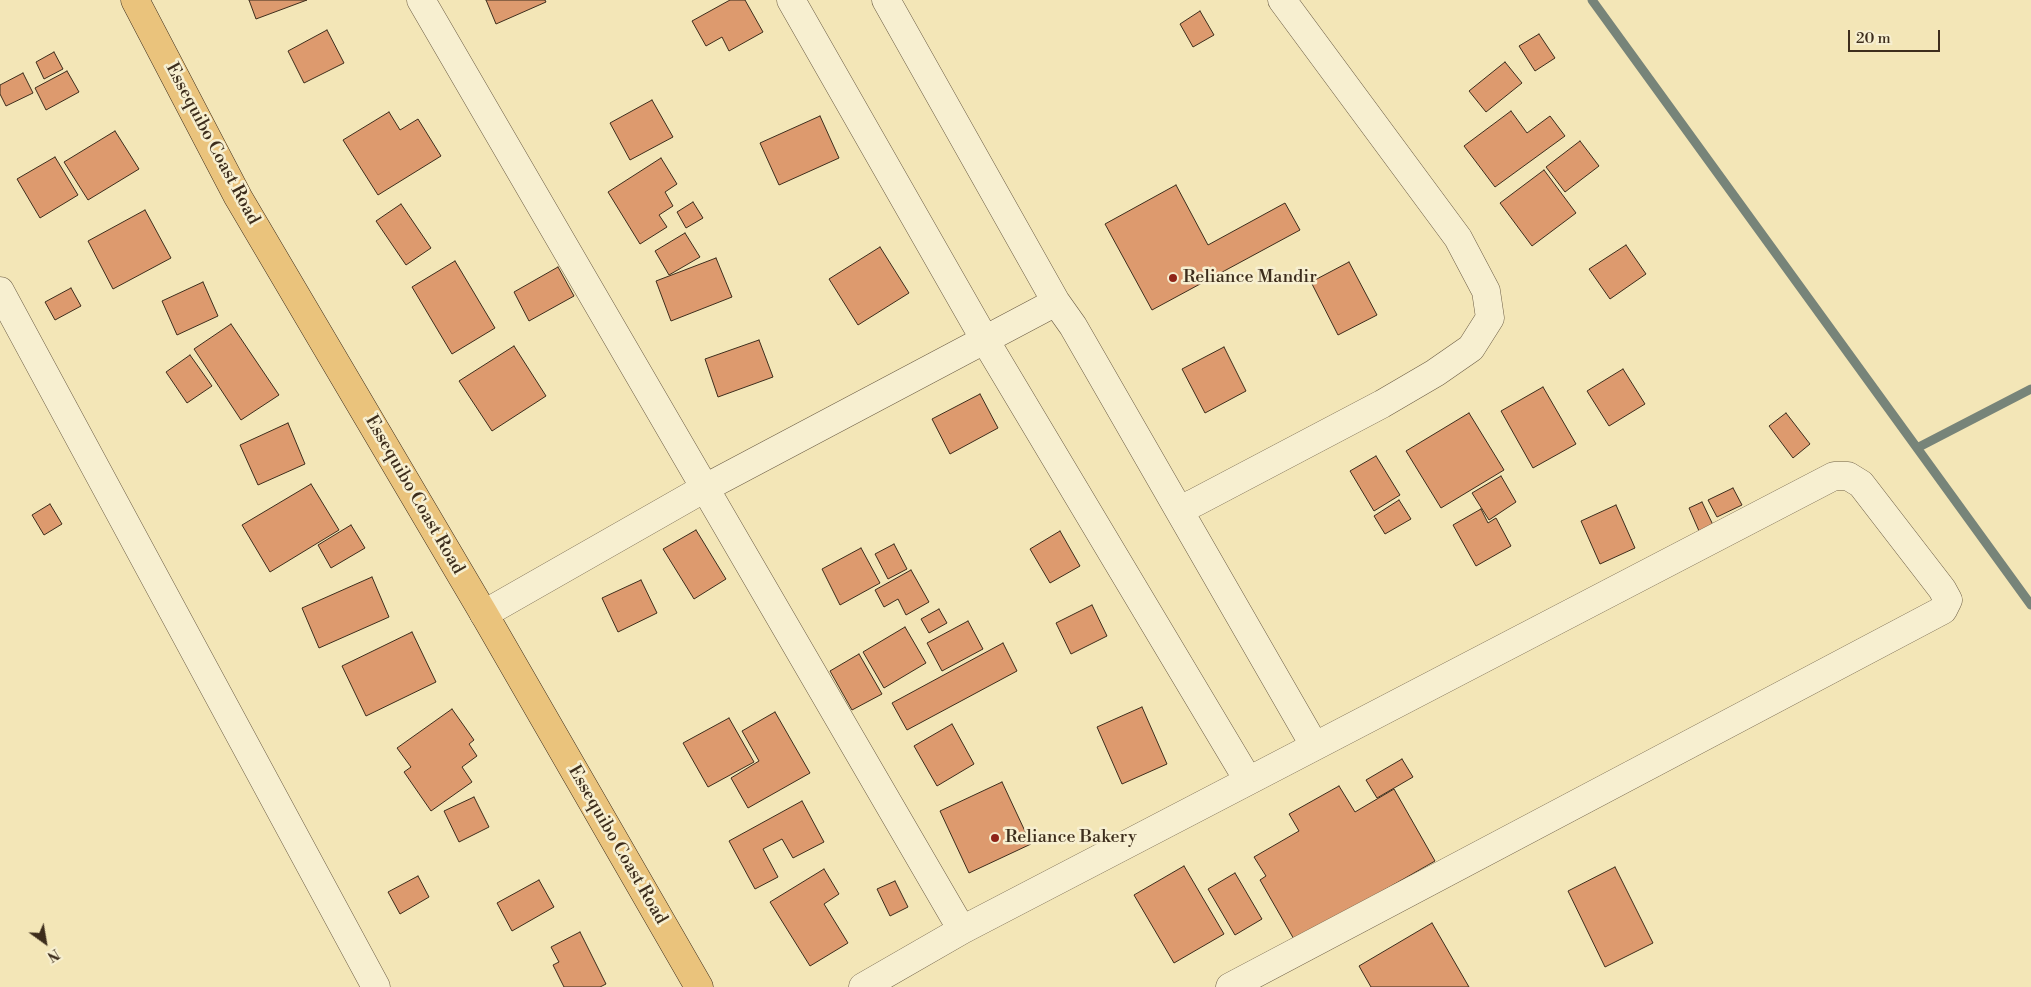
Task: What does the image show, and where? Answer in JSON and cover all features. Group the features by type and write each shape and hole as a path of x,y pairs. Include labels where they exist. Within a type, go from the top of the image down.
{"main road":[{"name":"Essequibo Coast Road","path":"134,0 238,197 484,614 699,987"}],"street":[{"path":"421,0 962,930"},
{"path":"791,0 985,340 1248,780"},
{"path":"886,0 1056,302 1073,326 1314,745"},
{"path":"1179,510 1374,408 1435,373 1471,348 1490,318 1486,291 1458,238 1282,0"},
{"path":"0,291 376,987"},
{"path":"484,614 704,488 1056,302"},
{"path":"864,987 962,930 1314,745 1834,476 1848,476 1861,484 1942,589 1948,600 1943,610 1230,987"}],"building":[{"path":"249,0 307,0 256,19"},
{"path":"486,0 545,0 546,2 496,24"},
{"path":"730,0 745,0 763,32 729,51 722,37 706,46 692,21"},
{"path":"1200,11 1214,35 1193,47 1180,24"},
{"path":"327,30 344,63 304,83 288,51"},
{"path":"1539,34 1555,58 1535,71 1519,46"},
{"path":"54,52 63,69 44,79 36,62"},
{"path":"1505,62 1522,83 1486,112 1469,91"},
{"path":"67,71 79,92 46,110 35,88"},
{"path":"23,73 33,93 6,106 0,94 0,85"},
{"path":"652,100 673,137 630,160 610,123"},
{"path":"1511,111 1527,133 1550,116 1565,136 1495,187 1464,146"},
{"path":"389,112 400,130 418,119 441,156 378,195 343,140"},
{"path":"820,116 839,158 779,185 760,143"},
{"path":"115,131 139,169 88,200 64,162"},
{"path":"1580,141 1599,166 1565,192 1546,167"},
{"path":"55,157 78,195 40,218 17,179"},
{"path":"661,158 677,184 665,192 673,206 659,215 667,227 640,244 608,192"},
{"path":"1544,170 1576,213 1532,246 1500,203"},
{"name":"Reliance Mandir","path":"1176,185 1208,245 1285,203 1300,230 1152,310 1105,224"},
{"path":"693,202 703,218 686,228 677,212"},
{"path":"401,204 431,248 406,265 376,221"},
{"path":"145,210 171,258 113,289 88,241"},
{"path":"685,233 700,257 669,275 655,251"},
{"path":"1626,245 1646,274 1610,299 1589,269"},
{"path":"880,247 909,293 858,325 829,279"},
{"path":"716,258 732,297 671,321 656,281"},
{"path":"455,261 495,328 452,354 412,287"},
{"path":"1349,262 1377,315 1338,335 1311,282"},
{"path":"558,267 574,296 529,321 514,292"},
{"path":"203,282 218,316 177,335 162,301"},
{"path":"71,288 81,306 55,320 45,302"},
{"path":"231,324 279,395 241,420 194,349"},
{"path":"759,340 773,377 718,397 705,359"},
{"path":"514,346 546,396 492,431 459,381"},
{"path":"1224,347 1246,391 1205,413 1182,369"},
{"path":"190,355 212,386 187,403 166,372"},
{"path":"1623,369 1645,404 1609,426 1587,391"},
{"path":"1543,387 1576,444 1533,468 1501,411"},
{"path":"980,394 998,428 950,454 932,419"},
{"path":"1469,413 1504,470 1441,508 1406,451"},
{"path":"1786,413 1810,444 1793,458 1769,426"},
{"path":"288,423 305,464 258,485 240,445"},
{"path":"1376,456 1400,495 1374,511 1350,471"},
{"path":"1501,476 1516,502 1489,520 1472,493"},
{"path":"311,484 339,530 270,572 242,525"},
{"path":"1733,488 1742,505 1717,517 1708,500"},
{"path":"1399,500 1411,519 1385,534 1374,516"},
{"path":"1702,502 1713,525 1699,531 1689,508"},
{"path":"50,504 62,524 44,535 32,515"},
{"path":"1616,505 1635,548 1600,564 1581,521"},
{"path":"1481,509 1488,523 1496,518 1511,546 1476,566 1453,525"},
{"path":"351,525 365,548 331,568 318,545"},
{"path":"696,530 726,579 694,599 663,549"},
{"path":"1060,531 1080,566 1050,583 1030,549"},
{"path":"894,544 907,569 888,579 875,554"},
{"path":"861,548 880,583 840,605 822,569"},
{"path":"911,570 929,602 906,615 898,599 884,607 875,590"},
{"path":"372,577 389,617 319,648 302,608"},
{"path":"641,580 657,613 618,632 602,598"},
{"path":"1092,605 1107,636 1071,654 1056,623"},
{"path":"939,609 947,623 929,633 921,619"},
{"path":"968,621 983,649 942,671 927,643"},
{"path":"905,627 926,663 884,688 863,652"},
{"path":"412,632 436,682 366,716 342,666"},
{"path":"1003,643 1017,671 907,730 892,703"},
{"path":"859,654 882,694 852,710 830,671"},
{"path":"1142,707 1167,764 1122,784 1097,727"},
{"path":"452,709 474,740 469,744 477,756 462,767 472,782 431,811 404,772 411,767 397,748"},
{"path":"775,712 810,773 748,808 731,778 759,761 742,731"},
{"path":"729,718 754,762 708,787 683,743"},
{"path":"952,724 974,764 937,786 914,746"},
{"path":"1402,759 1413,777 1377,798 1366,780"},
{"path":"1002,782 1031,844 969,873 940,811"},
{"path":"1339,786 1355,812 1394,789 1435,861 1295,941 1260,880 1266,876 1254,857 1299,831 1289,814"},
{"path":"474,797 489,827 459,842 444,811"},
{"path":"802,801 824,842 793,858 782,839 763,849 778,877 755,889 729,841"},
{"path":"1184,866 1224,934 1174,963 1134,895"},
{"path":"1615,867 1653,943 1605,967 1568,891"},
{"path":"824,869 839,894 824,904 848,943 810,966 770,902"},
{"path":"1235,873 1262,919 1235,935 1208,889"},
{"path":"418,876 429,897 400,914 388,892"},
{"path":"539,880 554,907 512,931 497,903"},
{"path":"895,881 908,907 890,916 877,889"},
{"path":"1432,923 1469,987 1371,987 1359,966"},
{"path":"580,932 606,984 600,987 564,987 553,965 559,962 551,947"}],"waterway":[{"path":"1592,0 2031,605"},
{"path":"1917,448 2031,389"}],"place":[{"name":"Reliance Mandir","path":"1173,278"},
{"name":"Reliance Bakery","path":"995,838"}]}
